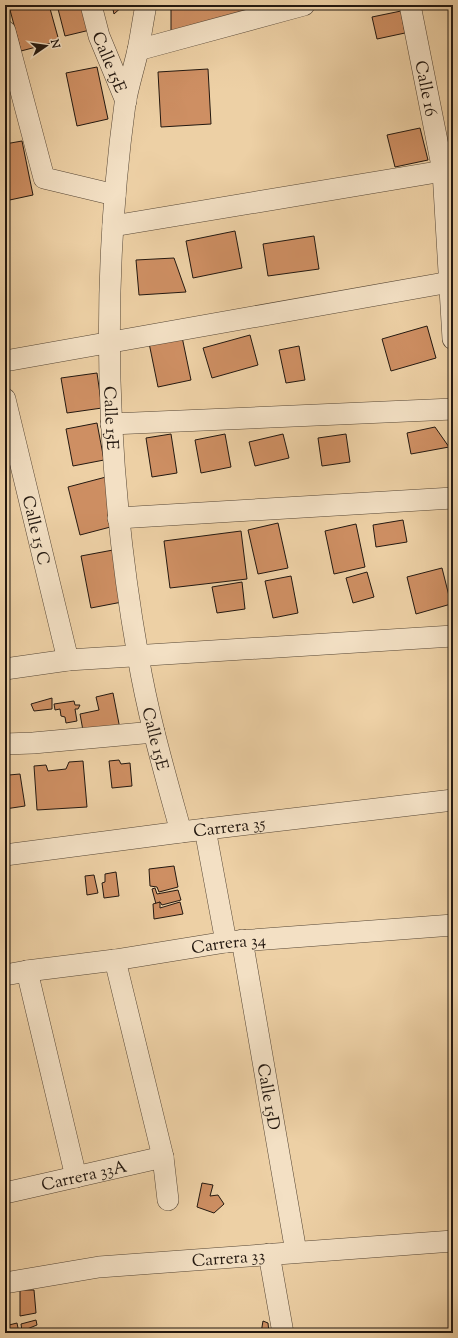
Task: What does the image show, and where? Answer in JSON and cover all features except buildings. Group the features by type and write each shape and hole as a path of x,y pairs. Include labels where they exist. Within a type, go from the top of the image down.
{"street":[{"name":"Calle 15E","path":"91,5 99,36 126,101 115,195 109,342 111,424 118,518 138,656 154,732 181,832"},
{"path":"126,101 138,50 146,5"},
{"path":"138,50 304,5"},
{"name":"Calle 16","path":"410,5 448,170 450,282 453,338"},
{"path":"5,31 44,178 115,195"},
{"path":"113,226 448,170"},
{"path":"5,361 450,282"},
{"name":"Calle 15 C","path":"5,399 68,660"},
{"path":"111,424 453,409"},
{"path":"118,518 453,498"},
{"path":"5,669 68,660 453,636"},
{"path":"5,744 33,744 154,732"},
{"name":"Carrera 35","path":"5,855 205,829 453,800"},
{"name":"Calle 15D","path":"205,829 234,941 296,1252"},
{"name":"Carrera 34","path":"5,975 234,941 453,925"},
{"path":"114,960 163,1157 168,1200"},
{"path":"27,971 76,1177"},
{"name":"Carrera 33A","path":"5,1193 163,1157"},
{"name":"Carrera 33","path":"5,1283 99,1267 453,1241"},
{"path":"269,1254 283,1333"}]}
